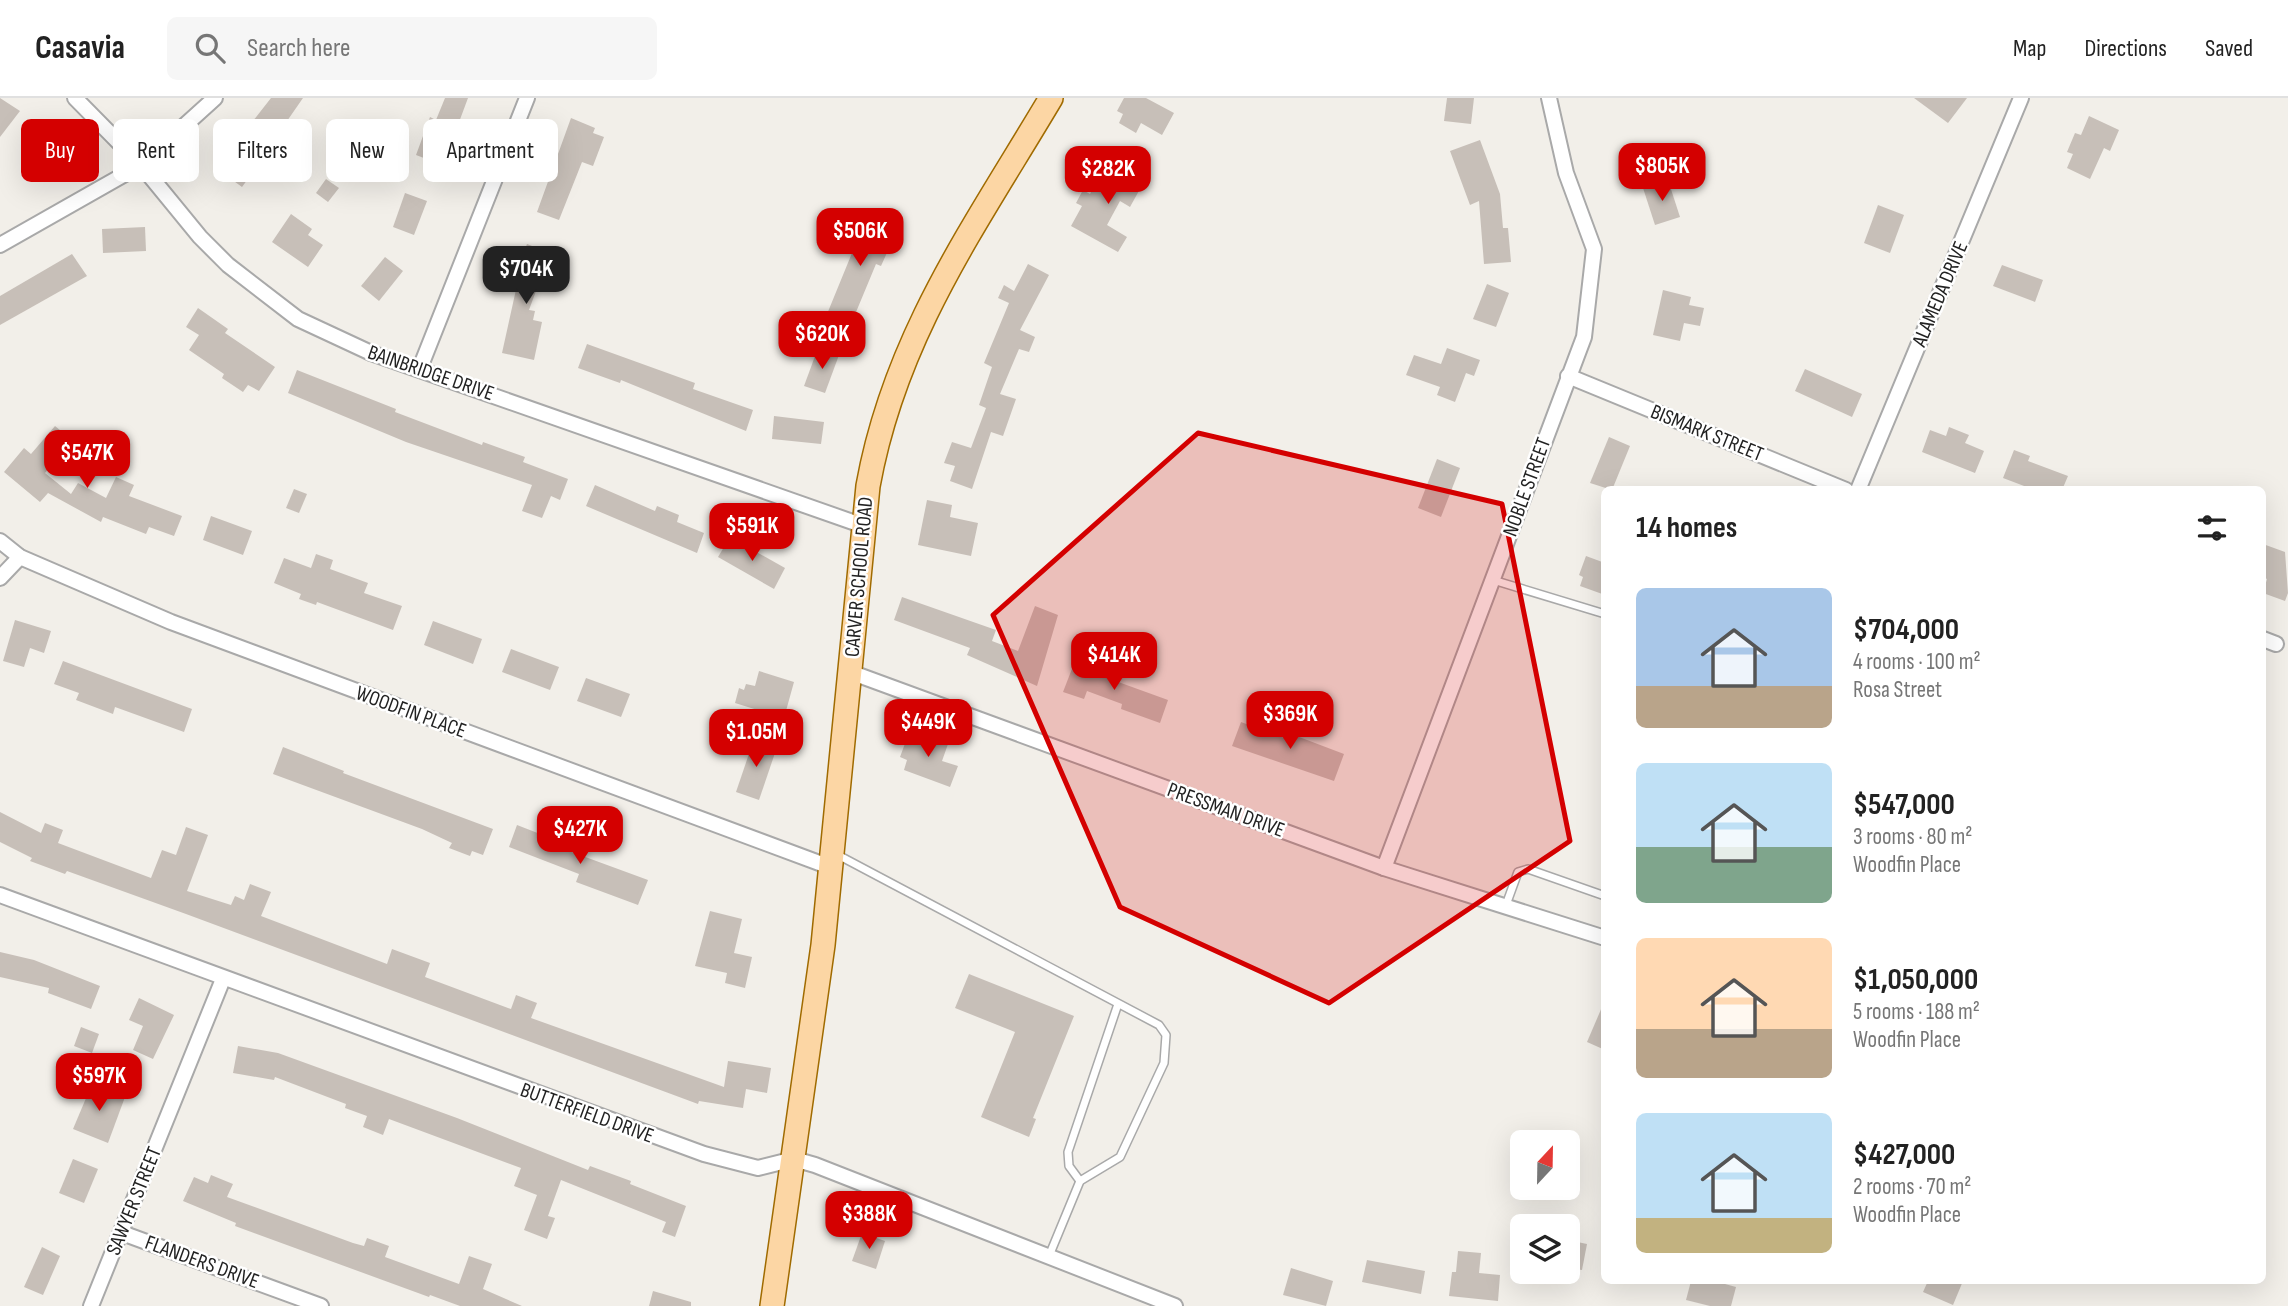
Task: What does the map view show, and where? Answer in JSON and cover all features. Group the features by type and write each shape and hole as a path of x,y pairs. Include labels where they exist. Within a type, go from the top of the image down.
{"main road":[{"name":"CARVER SCHOOL ROAD","path":"772,1306 823,946 864,526 876,442 905,355 930,300 1051,98"}],"street":[{"name":"BAINBRIDGE DRIVE","path":"75,98 113,137"},
{"path":"192,119 215,98"},
{"path":"420,368 527,98"},
{"name":"NOBLE STREET","path":"1384,868 1584,337 1594,249 1566,173 1549,98"},
{"name":"ALAMEDA DRIVE","path":"1860,486 2021,98"},
{"path":"0,245 113,181"},
{"name":"BAINBRIDGE DRIVE","path":"155,182 200,237 265,296 327,335 864,526"},
{"name":"BISMARK STREET","path":"1568,376 1836,486"},
{"name":"WOODFIN PLACE","path":"0,541 20,557 171,622 831,860"},
{"path":"0,578 20,557"},
{"name":"PRESSMAN DRIVE","path":"850,671 1384,868 1601,937"},
{"name":"BUTTERFIELD DRIVE","path":"0,895 704,1154 758,1168 794,1159"},
{"name":"SAWYER STREET","path":"92,1306 223,979"},
{"path":"794,1159 1175,1306"},
{"name":"FLANDERS DRIVE","path":"122,1233 321,1306"}],"lane":[{"path":"1492,579 1601,613"},
{"path":"831,860 1159,1025 1166,1035 1164,1063 1120,1157 1080,1181 1049,1256"},
{"path":"1506,905 1518,872 1528,869 1601,895"},
{"path":"1080,1181 1069,1166 1068,1152 1118,1004"}],"highlighted area":[{"path":"1198,433 1502,504 1570,841 1329,1003 1120,907 993,615"}],"building":[{"path":"0,98 20,111 0,137"},
{"path":"271,98 303,98 288,119 254,119"},
{"path":"445,98 468,98 460,119 436,119"},
{"path":"1124,98 1146,98 1174,113 1162,135 1141,123 1136,133 1119,123 1123,114 1117,111"},
{"path":"1447,98 1474,98 1471,124 1444,121"},
{"path":"1914,98 1967,98 1948,123"},
{"path":"2089,116 2119,130 2110,151 2104,148 2090,179 2067,168 2073,154 2067,152 2075,133 2081,135"},
{"path":"571,118 595,128 593,133 604,137 593,166 582,162 559,220 537,212 548,182 558,182 558,154"},
{"path":"423,136 423,158 416,155"},
{"path":"1480,140 1500,194 1503,228 1508,228 1511,262 1484,264 1479,201 1470,205 1450,151"},
{"path":"1117,162 1146,178 1130,207 1120,201 1107,225 1127,237 1118,252 1071,226 1082,206 1076,203 1083,190 1090,194 1095,185 1102,189"},
{"path":"326,179 326,182 339,188 328,202 316,193"},
{"path":"1668,180 1680,217 1655,225 1643,188"},
{"path":"405,193 427,201 414,235 393,227"},
{"path":"1878,205 1904,215 1890,253 1864,243"},
{"path":"876,210 896,218 884,244 890,246 881,266 876,264 849,329 825,319 852,253 847,251 859,224 868,228"},
{"path":"291,214 312,229 308,235 323,245 308,267 272,242"},
{"path":"145,227 146,251 103,253 102,229"},
{"path":"527,244 550,253 529,310 535,311 533,320 542,322 534,360 502,353 517,285 512,283"},
{"path":"72,254 87,276 0,325 0,296"},
{"path":"385,257 403,271 379,301 361,286"},
{"path":"1028,264 1049,275 1020,330 1035,337 1029,352 1019,349 1000,394 1016,399 1003,436 991,432 972,489 950,481 955,466 944,463 952,442 971,448 986,408 979,405 992,367 984,363 1009,303 998,298 1004,285 1014,291"},
{"path":"2002,265 2043,280 2035,302 1993,286"},
{"path":"1487,284 1509,293 1496,327 1473,319"},
{"path":"1663,290 1691,297 1689,305 1704,308 1700,326 1684,323 1680,341 1653,335"},
{"path":"198,308 228,329 225,333 275,367 259,391 248,385 243,392 222,378 224,374 189,350 199,335 186,327"},
{"path":"587,344 695,383 693,389 753,410 746,431 621,380 620,383 578,368"},
{"path":"818,348 839,355 825,393 804,386"},
{"path":"1447,348 1480,360 1474,376 1466,373 1455,402 1437,395 1440,387 1406,375 1414,355 1441,364"},
{"path":"1805,369 1862,394 1852,417 1795,391"},
{"path":"297,370 396,409 395,412 482,445 483,442 525,457 523,462 568,479 560,500 551,496 542,518 522,511 532,485 406,442 288,393"},
{"path":"774,416 824,422 821,444 772,439"},
{"path":"55,426 72,440 45,473 71,494 78,483 106,498 116,477 134,485 129,496 182,516 174,536 149,527 146,534 103,517 101,522 48,493 40,502 4,472 24,448 31,454"},
{"path":"1949,427 1969,435 1965,443 1984,451 1975,473 1922,452 1930,430 1946,436"},
{"path":"1609,437 1630,446 1614,486 1590,483"},
{"path":"2014,450 2030,456 2028,461 2068,476 2064,486 2024,486 2003,478"},
{"path":"1437,459 1460,468 1441,517 1418,508"},
{"path":"595,485 655,511 657,506 679,515 677,522 704,533 697,553 586,506"},
{"path":"294,489 307,494 299,513 286,508"},
{"path":"927,500 952,505 950,517 978,523 971,556 918,545"},
{"path":"211,516 252,531 243,555 203,540"},
{"path":"730,537 785,568 774,589 718,557"},
{"path":"2266,545 2285,552 2288,593 2285,601 2266,594"},
{"path":"316,554 333,560 330,569 368,583 364,593 402,606 393,630 317,602 316,605 299,599 301,594 274,583 284,558 311,568"},
{"path":"1586,556 1601,562 1601,594 1580,586 1583,577 1579,575"},
{"path":"902,597 996,630 992,641 1018,651 1035,606 1058,615 1037,686 967,655 970,648 894,620"},
{"path":"15,620 51,631 44,653 30,648 24,667 3,661"},
{"path":"433,621 482,639 473,664 424,645"},
{"path":"511,649 559,667 550,690 502,672"},
{"path":"63,661 192,709 184,732 115,707 113,714 76,700 79,693 54,684"},
{"path":"1075,661 1112,675 1110,679 1168,700 1160,723 1121,709 1122,704 1087,691 1084,699 1063,692"},
{"path":"759,671 794,682 784,718 735,703 739,688 744,690 746,684 755,686"},
{"path":"586,678 630,694 621,717 577,701"},
{"path":"1241,722 1284,738 1286,732 1344,754 1334,781 1232,746"},
{"path":"910,730 948,744 942,761 958,766 950,787 904,770 907,760 900,757"},
{"path":"754,739 777,747 759,800 736,792"},
{"path":"283,747 344,771 343,773 493,829 483,855 472,851 470,856 449,848 452,843 422,829 273,774"},
{"path":"0,812 41,833 45,823 63,830 58,843 151,878 162,850 176,855 186,827 208,835 187,891 231,905 235,896 244,900 250,884 271,892 261,916 387,964 392,949 430,963 425,977 511,1009 516,995 537,1003 531,1018 724,1087 728,1061 771,1068 767,1093 746,1089 743,1108 699,1101 698,1104 186,914 67,871 65,874 30,861 32,858 0,842"},
{"path":"517,825 571,846 569,851 648,880 638,905 576,882 579,874 509,847"},
{"path":"710,911 742,919 734,953 752,957 745,988 725,983 727,973 695,966"},
{"path":"0,952 34,960 100,986 91,1009 48,993 49,988 0,977"},
{"path":"969,974 1074,1016 1033,1118 1036,1119 1029,1137 981,1117 1015,1032 955,1008"},
{"path":"139,998 174,1015 153,1059 133,1050 143,1026 129,1020"},
{"path":"1601,1009 1601,1048 1587,1042"},
{"path":"81,1027 99,1034 92,1053 74,1046"},
{"path":"238,1046 278,1053 457,1118 588,1170 590,1166 631,1181 630,1184 686,1206 675,1237 662,1232 666,1222 561,1180 548,1216 555,1218 547,1239 524,1230 537,1195 514,1186 521,1168 389,1119 383,1135 363,1127 367,1116 345,1108 346,1104 275,1077 274,1080 233,1073"},
{"path":"92,1084 125,1097 108,1143 73,1129"},
{"path":"73,1159 98,1169 84,1203 59,1193"},
{"path":"211,1175 233,1184 227,1197 353,1243 364,1246 367,1238 389,1246 385,1257 459,1284 469,1256 492,1264 483,1289 522,1306 460,1306 430,1295 429,1297 235,1226 236,1223 183,1201 194,1177 208,1183"},
{"path":"862,1233 885,1241 876,1269 852,1261"},
{"path":"1580,1243 1587,1244 1580,1270"},
{"path":"42,1247 60,1256 43,1295 24,1287"},
{"path":"1458,1251 1481,1253 1479,1273 1500,1275 1498,1301 1449,1296 1452,1272 1456,1272"},
{"path":"1367,1260 1425,1271 1421,1294 1362,1282"},
{"path":"1291,1268 1333,1281 1326,1306 1283,1295"},
{"path":"1690,1284 1725,1284 1736,1287 1731,1306 1710,1306 1686,1300"},
{"path":"1927,1284 1962,1284 1953,1305 1923,1292"},
{"path":"653,1291 691,1302 691,1306 649,1306"}]}
